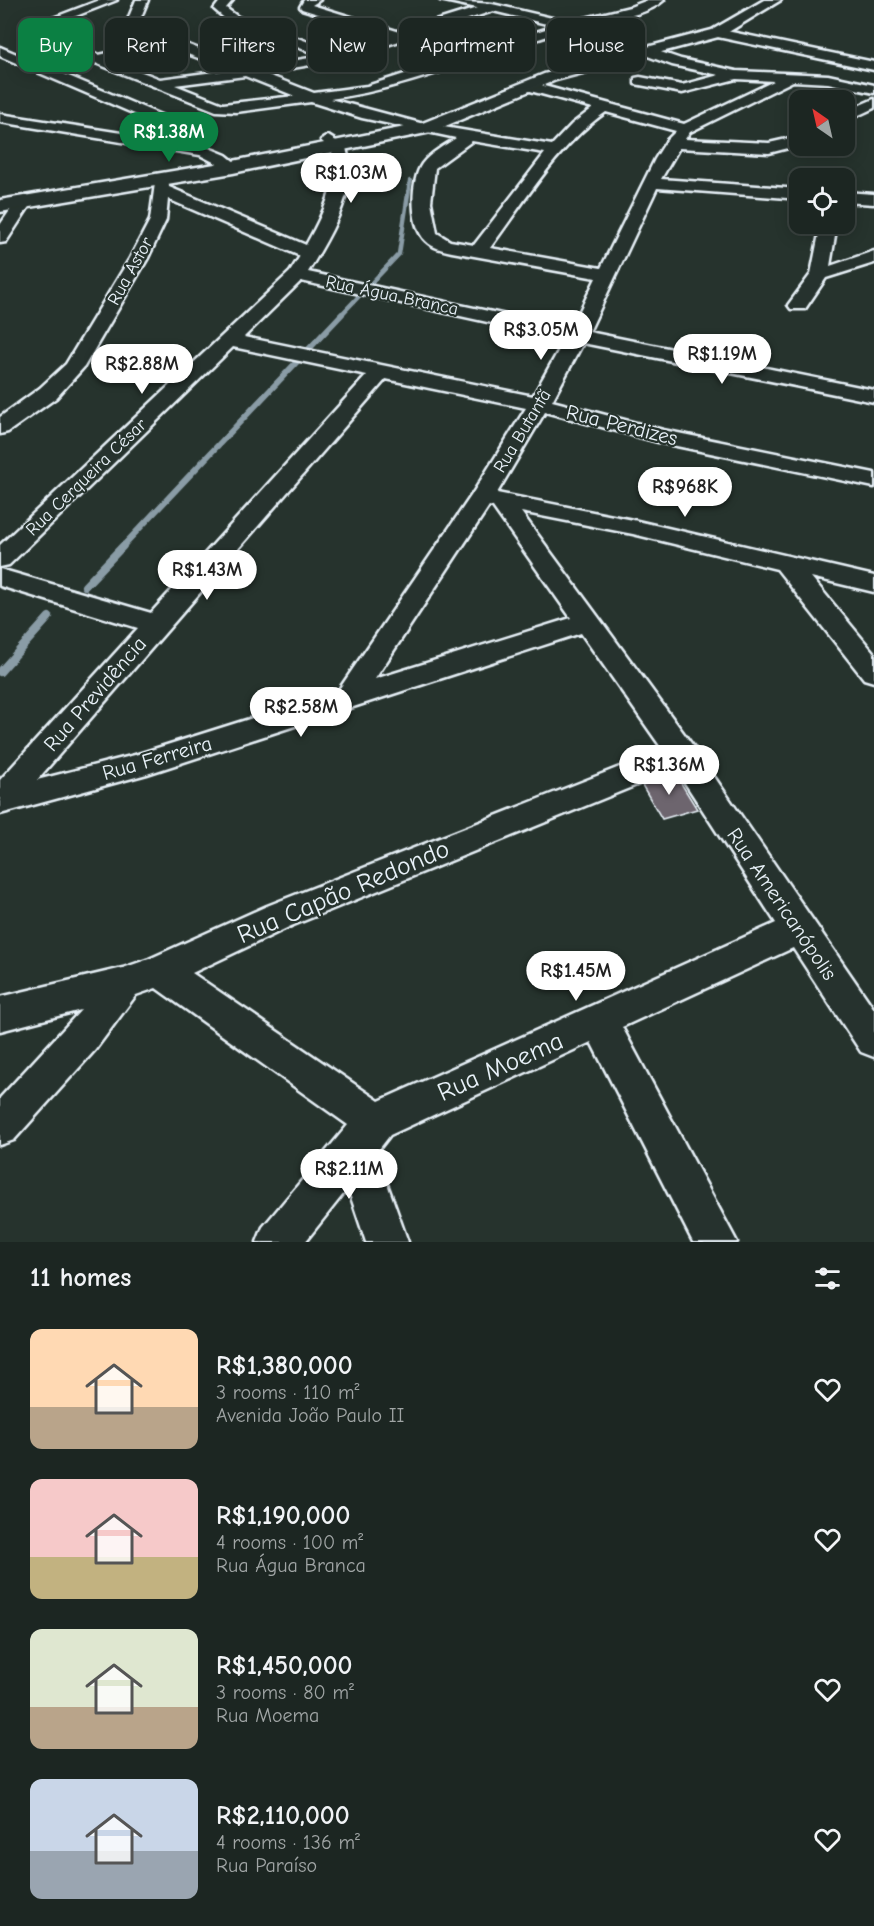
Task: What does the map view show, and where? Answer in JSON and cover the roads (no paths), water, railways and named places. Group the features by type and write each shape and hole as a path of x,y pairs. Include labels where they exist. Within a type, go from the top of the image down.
{"main road":[{"path":"0,206 162,185 205,170 425,124 599,62 717,33 774,0"}],"street":[{"path":"57,18 83,9 121,10 142,0"},
{"path":"227,0 220,9 234,20 308,47"},
{"path":"314,0 306,7 399,36"},
{"path":"446,0 484,4 547,20"},
{"path":"599,18 653,2"},
{"path":"447,18 484,4"},
{"path":"201,115 221,108 316,99 389,84 547,32"},
{"path":"717,33 874,66"},
{"path":"0,51 18,46"},
{"path":"0,51 175,122 122,139"},
{"path":"646,51 677,62 736,75 828,79 874,89"},
{"path":"93,57 221,108"},
{"path":"99,59 105,58"},
{"path":"158,84 249,72 344,109 387,132"},
{"path":"640,81 682,89 736,75"},
{"name":"Rua Butantã","path":"349,697 493,500 539,404 578,336 606,274 672,143 685,129 792,77"},
{"path":"528,86 685,129"},
{"path":"855,112 874,103"},
{"path":"478,252 521,197 553,150 575,127 604,107"},
{"path":"344,109 425,124 470,136 553,150"},
{"path":"0,118 204,151 230,165"},
{"path":"0,132 21,123"},
{"path":"470,136 430,165 422,184 425,225 430,236 445,244 478,252 606,274"},
{"name":"Rua Cerqueira César","path":"0,559 297,274 310,254 339,190 342,169 333,143"},
{"path":"672,143 769,148 789,143"},
{"path":"652,183 789,193"},
{"path":"162,185 310,254"},
{"name":"Rua Astor","path":"0,427 48,393 74,367 139,258 158,220 162,185"},
{"path":"855,198 874,199"},
{"path":"0,238 24,202"},
{"path":"798,305 820,274 827,234"},
{"path":"820,274 852,266 874,256"},
{"name":"Rua Água Branca","path":"297,274 578,336 874,396"},
{"name":"Rua Perdizes","path":"229,340 539,404 662,436 874,480"},
{"name":"Rua Previdência","path":"0,802 382,371"},
{"path":"493,500 633,528 874,584"},
{"name":"Rua Americanópolis","path":"493,500 587,622 682,754 874,1040"},
{"path":"787,565 874,672"},
{"path":"0,577 157,624"},
{"name":"Rua Ferreira","path":"0,802 136,766 587,622"},
{"name":"Rua Capão Redondo","path":"0,1014 123,984 160,971 289,911 682,754"},
{"name":"Rua Moema","path":"278,1242 365,1134 798,930"},
{"path":"160,971 365,1134 387,1242"},
{"path":"0,1126 82,1038 123,984"},
{"path":"600,1022 716,1242"}],"waterway":[{"path":"341,315 399,254 410,181"},
{"path":"122,547 342,314"},
{"path":"85,586 123,546"},
{"path":"0,672 49,617"}]}
